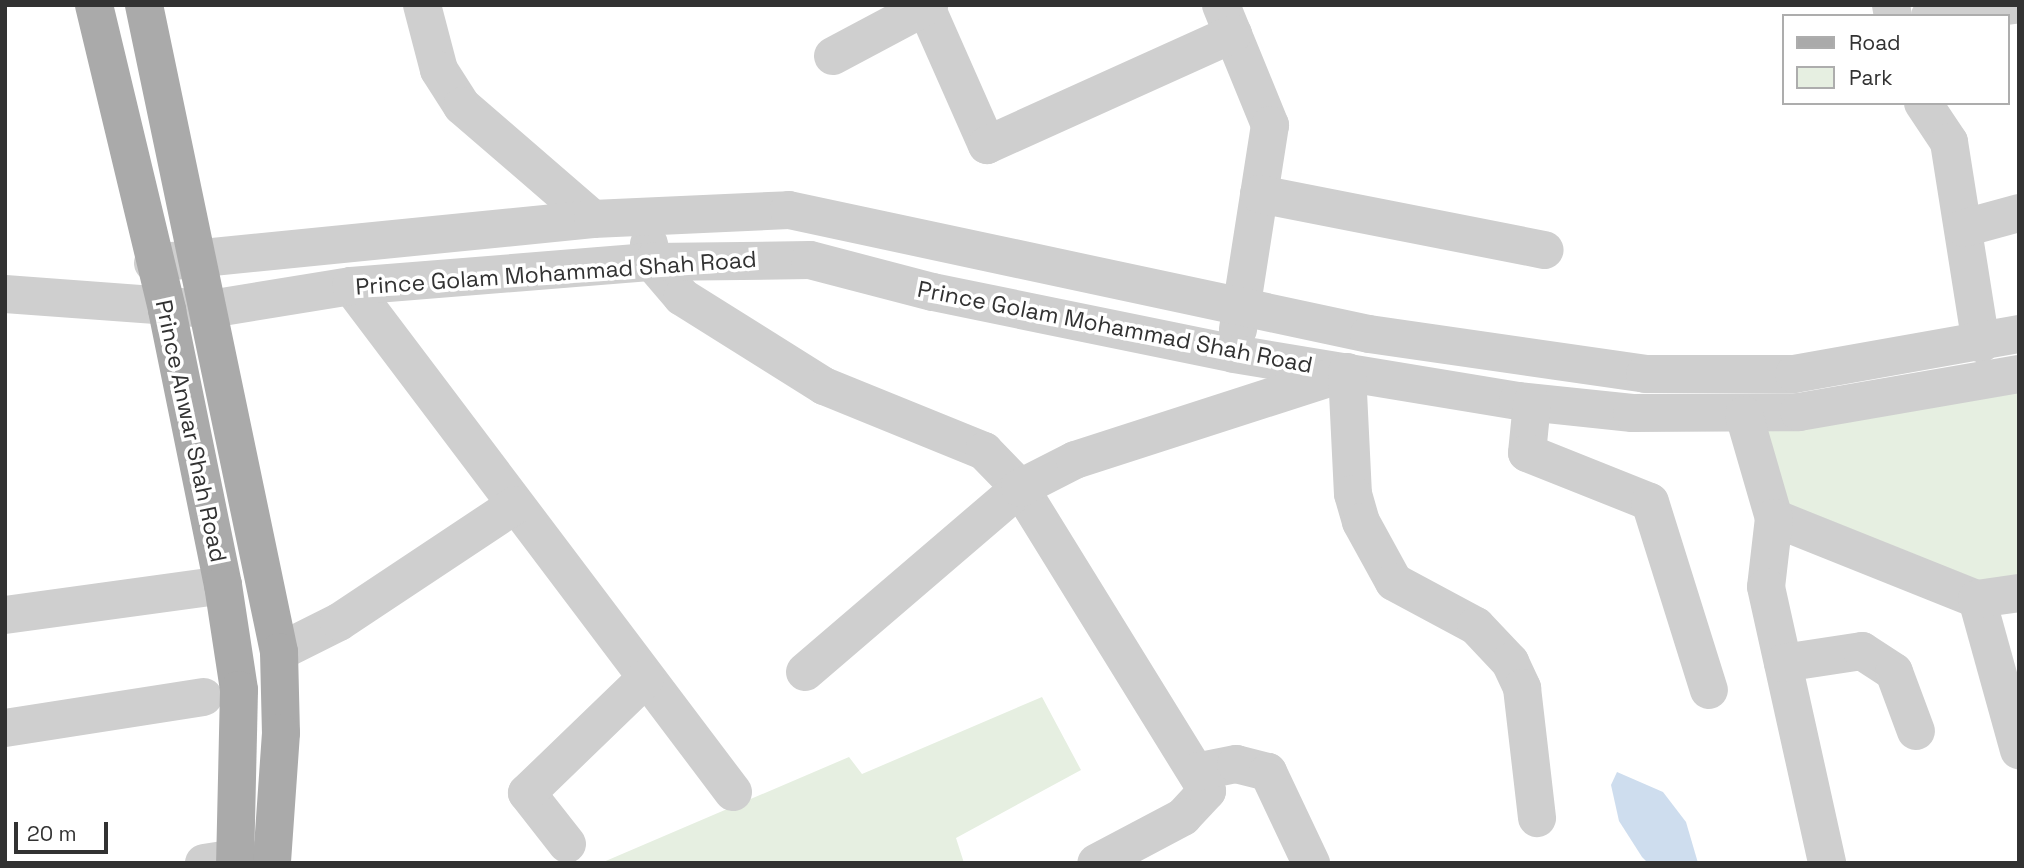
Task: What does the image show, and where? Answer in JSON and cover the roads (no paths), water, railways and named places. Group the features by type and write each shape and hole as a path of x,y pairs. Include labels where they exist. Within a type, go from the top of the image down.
{"main road":[{"name":"Prince Anwar Shah Road","path":"94,5 153,263 167,310 223,585 239,690 243,862"},
{"name":"Prince Anwar Shah Road","path":"144,5 210,309 279,652 281,733 243,862"}],"street":[{"path":"422,5 439,71 462,106 593,219"},
{"path":"1945,14 2015,5 2019,10"},
{"path":"833,56 912,9 988,145 1227,19 1270,125 1234,354"},
{"path":"1924,105 1949,142 1981,343"},
{"path":"1259,194 1545,250"},
{"path":"153,263 593,219 645,219 789,210 932,238 1242,306 1522,361 1645,374 1794,374 1981,343 2019,334"},
{"path":"1964,228 2019,213"},
{"path":"645,219 652,262 682,297 824,386 984,451 1020,488 1207,791 1183,817 1096,863"},
{"path":"932,238 933,292"},
{"name":"Prince Golam Mohammad Shah Road","path":"5,294 167,310 210,309 351,286 652,262 810,260 933,292 1234,354 1532,403 1744,415 1920,394 2019,374"},
{"path":"351,286 645,679 733,792"},
{"path":"805,672 1020,488 1075,460 1347,372 1353,494 1361,522 1394,582 1476,626 1510,662 1522,688 1536,818"},
{"path":"1532,403 1527,453 1650,502 1709,690"},
{"path":"1744,415 1774,518 1766,587 1827,863"},
{"path":"279,652 339,622 514,505"},
{"path":"1774,518 1977,598 2019,593"},
{"path":"5,615 223,585"},
{"path":"1977,598 2019,750"},
{"path":"1783,663 1862,651 1894,672 1916,730"},
{"path":"567,844 527,793 645,679"},
{"path":"5,729 204,697"},
{"path":"1196,772 1236,764 1268,772 1311,863"}],"water":[{"path":"1617,772 1663,792 1686,822 1698,863 1648,863 1642,857 1619,821 1611,785"}]}
